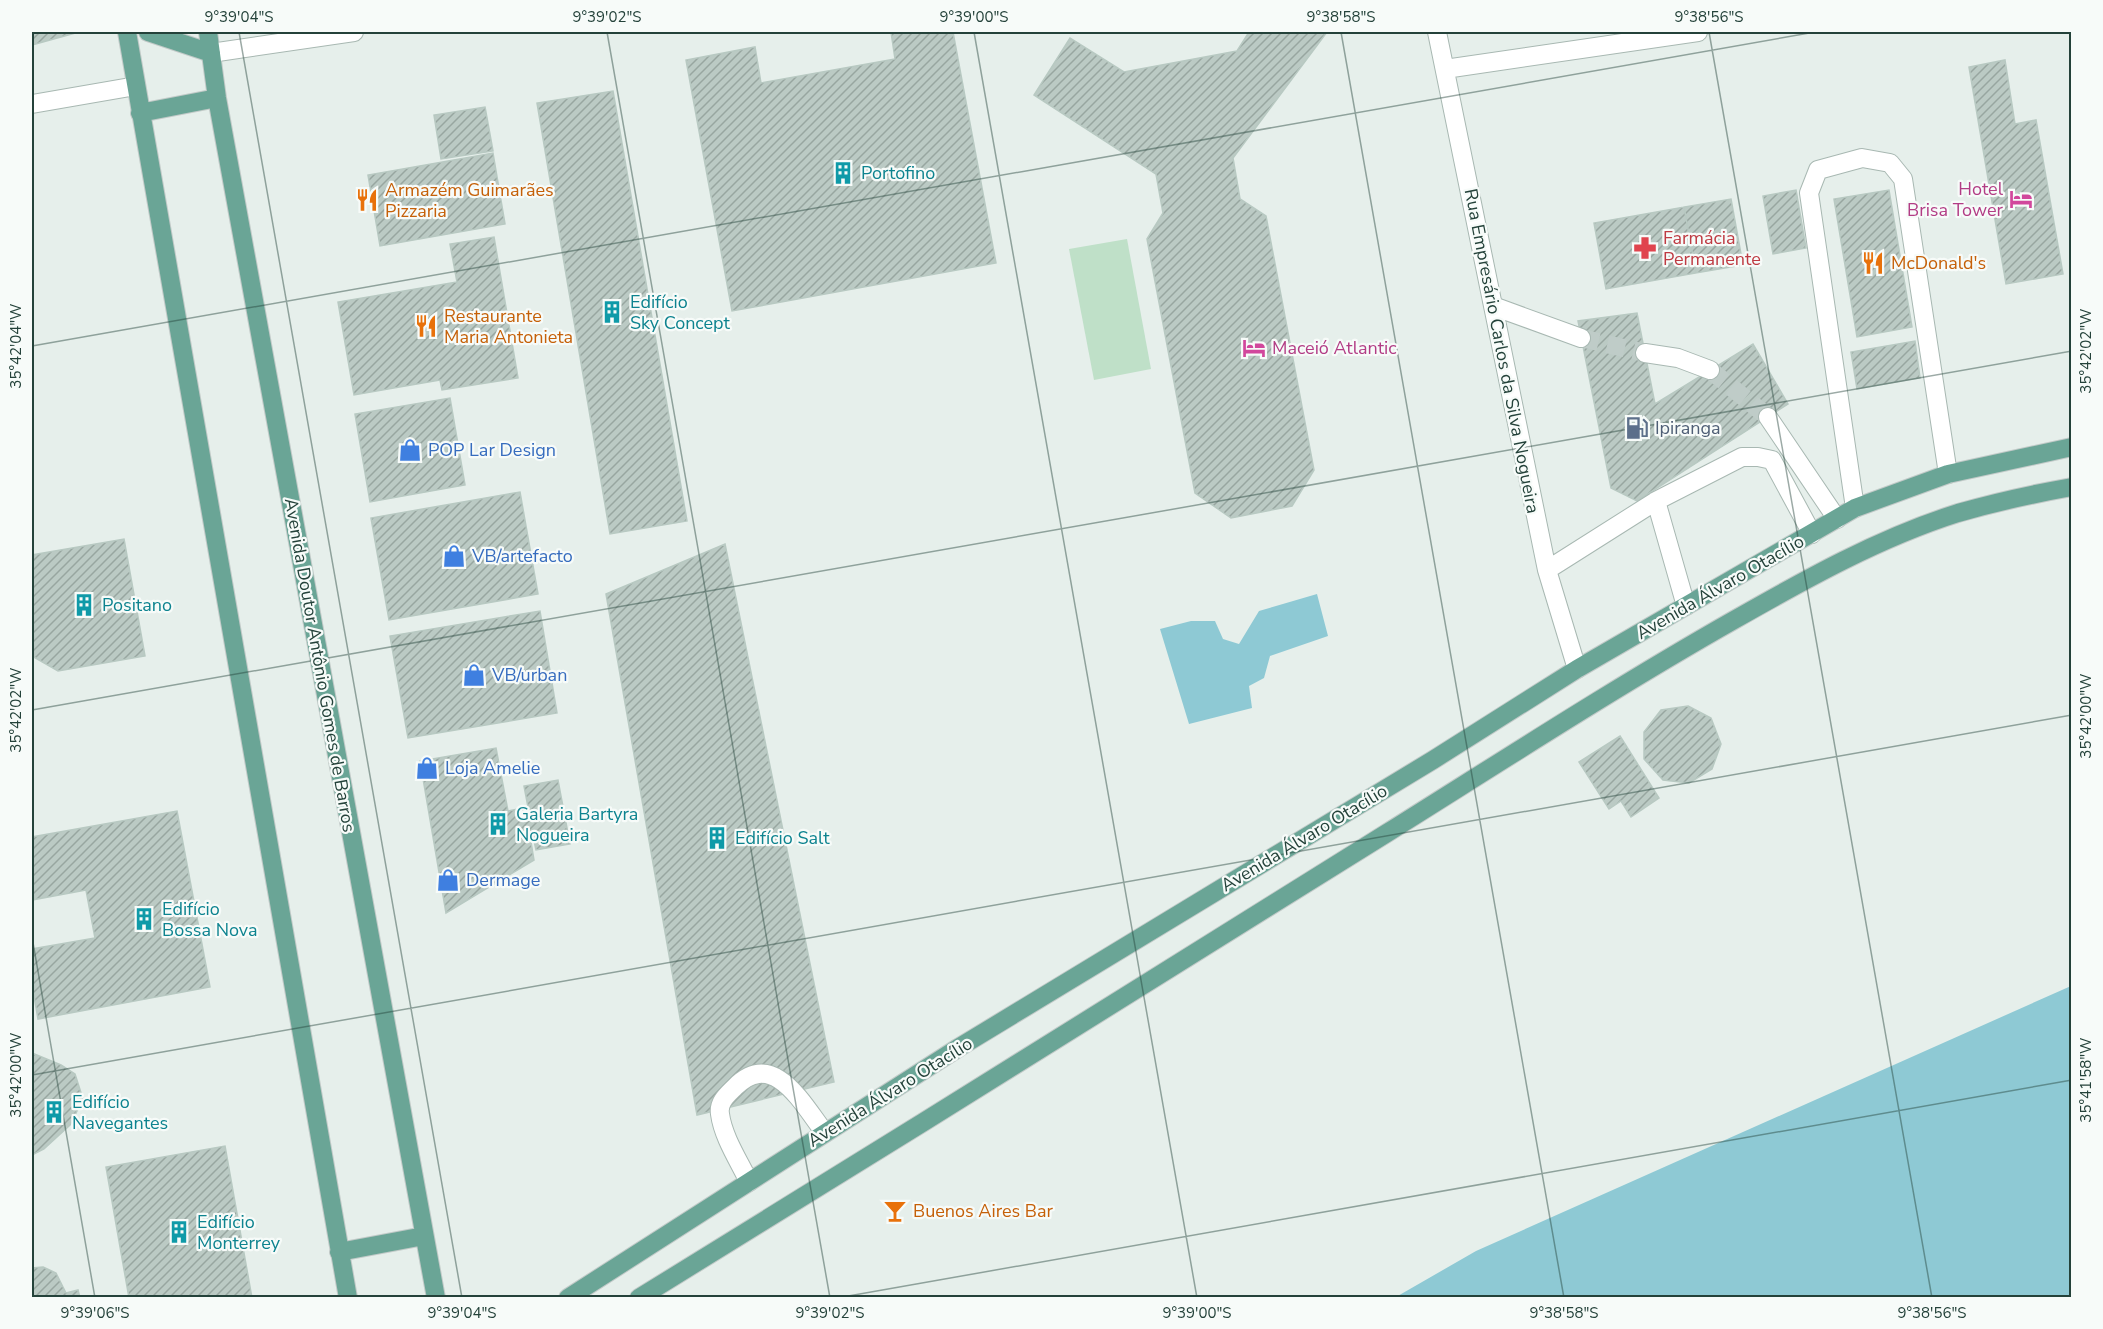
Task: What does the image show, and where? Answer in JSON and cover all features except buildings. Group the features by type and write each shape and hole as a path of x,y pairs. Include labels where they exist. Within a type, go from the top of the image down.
{"main road":[{"path":"127,32 348,1298"},
{"path":"148,32 211,53"},
{"name":"Avenida Doutor Antônio Gomes de Barros","path":"208,32 217,98 436,1298"},
{"path":"140,113 217,98"},
{"name":"Avenida Álvaro Otacílio","path":"568,1298 958,1048 1433,760 1577,669 1855,508 1948,474 2072,447"},
{"name":"Avenida Álvaro Otacílio","path":"639,1298 980,1088 1569,717 1812,575 1878,543 1956,514 2012,498 2072,487"},
{"path":"339,1252 424,1236"}],"street":[{"path":"211,53 354,32"},
{"name":"Rua Empresário Carlos da Silva Nogueira","path":"1437,32 1547,570 1577,669"},
{"path":"1445,69 1698,32"},
{"path":"32,104 136,86"},
{"path":"1855,508 1809,193 1818,170 1862,159 1890,163 1903,179 1948,474"},
{"path":"1493,306 1581,339"},
{"path":"1645,353 1678,358 1710,370"},
{"path":"1768,417 1837,519"},
{"path":"1547,570 1656,501 1742,457 1772,460 1812,534"},
{"path":"1656,501 1686,606"},
{"path":"749,1182 728,1139 720,1114 720,1104 723,1099 742,1080 764,1074 778,1077 825,1133"}],"green space":[{"path":"1127,239 1151,369 1094,380 1069,249"}],"water":[{"path":"1317,594 1328,636 1270,656 1264,678 1249,686 1252,708 1189,724 1160,629 1191,621 1215,621 1223,639 1239,644 1259,611"},
{"path":"2071,986 2071,1297 1396,1297 1476,1251"}],"tunnel":[{"path":"1581,338 1645,353"},
{"path":"1710,370 1768,417"}],"place":[{"name":"Portofino","path":"843,173"},
{"name":"Hotel Brisa Tower","path":"2021,199"},
{"name":"Armazém Guimarães Pizzaria","path":"367,200"},
{"name":"Farmácia Permanente","path":"1645,248"},
{"name":"McDonald's","path":"1873,263"},
{"name":"Edifício Sky Concept","path":"612,312"},
{"name":"Restaurante Maria Antonieta","path":"426,326"},
{"name":"Maceió Atlantic","path":"1254,348"},
{"name":"Ipiranga","path":"1637,428"},
{"name":"POP Lar Design","path":"410,450"},
{"name":"VB/artefacto","path":"454,556"},
{"name":"Positano","path":"84,605"},
{"name":"VB/urban","path":"474,675"},
{"name":"Loja Amelie","path":"427,768"},
{"name":"Galeria Bartyra Nogueira","path":"498,824"},
{"name":"Edifício Salt","path":"717,838"},
{"name":"Dermage","path":"448,880"},
{"name":"Edifício Bossa Nova","path":"144,919"},
{"name":"Edifício Navegantes","path":"54,1112"},
{"name":"Buenos Aires Bar","path":"895,1211"},
{"name":"Edifício Monterrey","path":"179,1232"}]}
